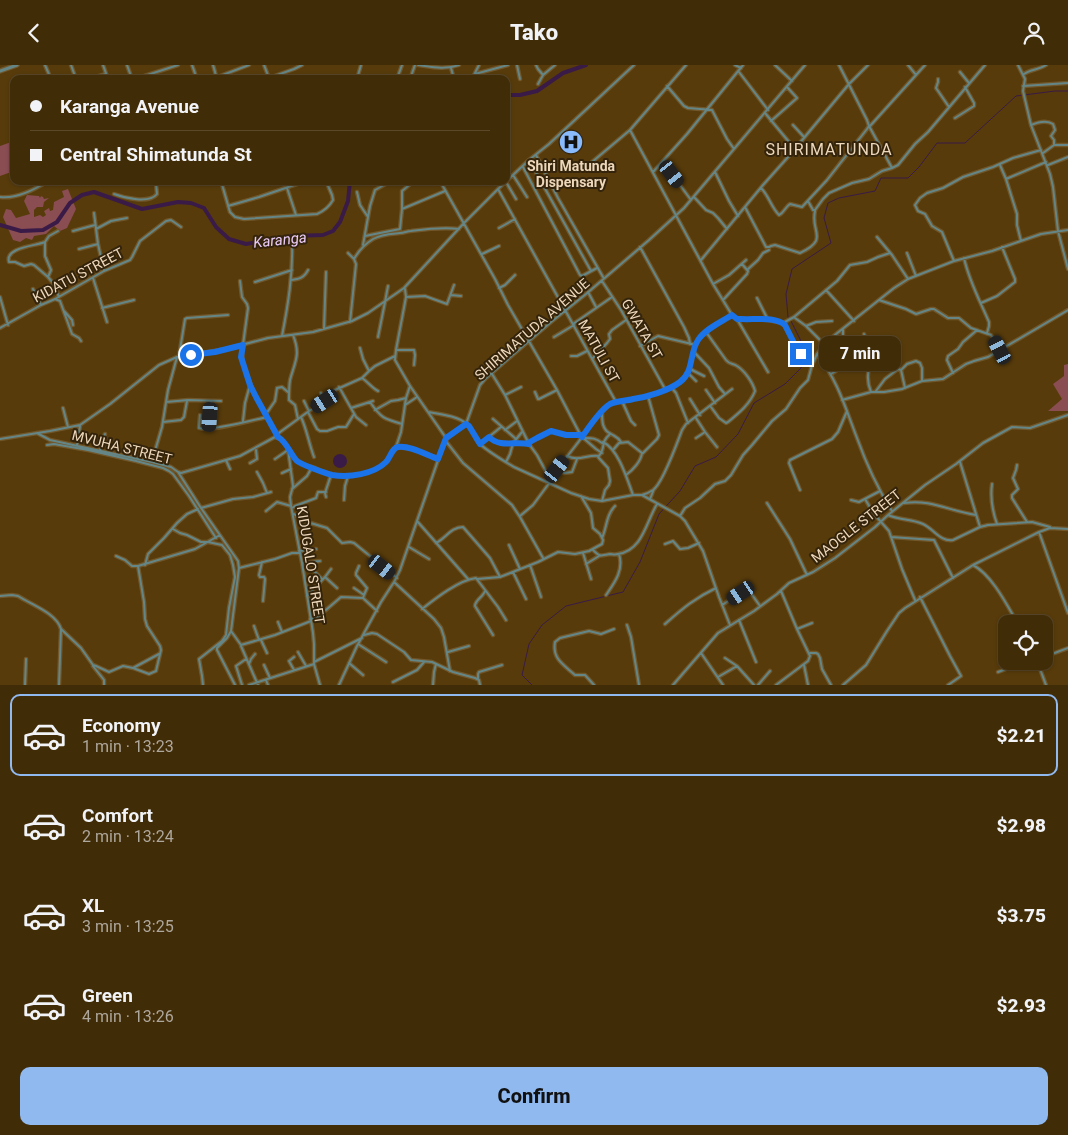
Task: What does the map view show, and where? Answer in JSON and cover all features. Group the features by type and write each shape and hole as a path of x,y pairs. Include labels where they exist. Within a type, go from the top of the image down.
{"street":[{"path":"0,71 17,65"},
{"path":"102,75 106,74 103,65"},
{"path":"159,65 161,71"},
{"path":"148,75 178,65"},
{"path":"234,65 236,69"},
{"path":"223,75 249,65"},
{"path":"277,75 302,65"},
{"path":"416,65 451,68 458,65"},
{"path":"475,73 479,65"},
{"path":"475,73 508,65"},
{"path":"517,65 520,79"},
{"path":"536,65 543,75"},
{"path":"538,84 543,75 554,65"},
{"path":"510,178 634,65"},
{"path":"592,162 630,130 686,65"},
{"path":"735,65 741,68"},
{"path":"652,173 743,65"},
{"path":"775,65 792,81"},
{"name":"SHIRIMATUDA AVENUE","path":"466,424 480,385 676,216 805,65"},
{"path":"839,65 892,169"},
{"path":"700,260 849,84 868,65"},
{"path":"908,65 916,75"},
{"path":"761,188 779,215 788,205 792,204 802,207 869,127 925,65"},
{"path":"745,207 766,247 775,245 800,253 812,247 818,235 814,217 815,210 823,199 829,193 852,183 869,179 882,171 892,169 902,161 985,65"},
{"path":"1019,65 1024,74 1023,91 1031,125 1047,164 1053,187 1058,231 1068,269"},
{"path":"1024,74 1046,65"},
{"path":"451,68 453,75"},
{"path":"738,71 768,110"},
{"path":"960,72 969,83"},
{"path":"938,79 936,89 948,107"},
{"path":"1023,86 1068,83"},
{"path":"667,86 684,106 712,110 734,149"},
{"path":"771,121 797,98 787,87"},
{"path":"955,118 974,106 965,87"},
{"path":"765,113 795,149"},
{"path":"1031,125 1040,122 1052,123 1054,129 1051,135 1055,142 1054,145"},
{"path":"793,125 804,137"},
{"path":"630,130 713,284 732,315 737,319 768,372"},
{"path":"1043,154 1054,145 1068,145"},
{"path":"954,261 942,232 932,225 925,215 917,210 915,205 920,198 970,174 1041,150"},
{"name":"GWATA ST","path":"536,155 612,297 665,389"},
{"path":"1006,179 1068,157"},
{"path":"529,160 591,271"},
{"path":"662,161 691,200"},
{"path":"1000,165 1018,215 1017,225 1020,241"},
{"path":"523,167 580,275 582,276 597,266"},
{"path":"715,172 738,215"},
{"path":"513,175 527,197"},
{"path":"0,197 7,198 34,190 42,185"},
{"path":"114,194 132,199 155,197 158,194 156,185"},
{"path":"222,185 228,206 233,216 239,219 316,214 331,204 333,200 328,185"},
{"path":"228,206 295,185"},
{"path":"363,246 370,206 375,190 384,185"},
{"path":"365,236 400,229 402,191 409,185"},
{"path":"442,185 582,437 602,453"},
{"path":"0,439 80,425 159,365 178,357 215,352 282,335 313,332 350,322 363,316 404,289 458,229 503,185"},
{"path":"508,185 516,199"},
{"path":"287,188 296,215"},
{"name":"MATULI ST","path":"498,189 616,402"},
{"path":"402,209 445,191"},
{"path":"357,192 360,205 368,217"},
{"path":"694,197 706,210 718,217 727,229"},
{"path":"808,201 815,210"},
{"path":"94,213 104,271"},
{"path":"73,231 127,218"},
{"path":"499,229 515,219"},
{"name":"KIDATU STREET","path":"0,328 104,271 130,260 140,241 166,221 171,220 181,227"},
{"path":"354,259 363,246 374,238 389,233 443,227 458,229"},
{"path":"680,515 685,508 700,498 715,484 725,481 732,475 742,455 772,421 786,409 806,382 812,365 824,345 879,299 908,279 954,261 1041,234 1068,230"},
{"path":"58,231 39,244 19,249 10,255 8,260 9,262 21,265 34,265 48,277 59,297"},
{"path":"877,237 908,279"},
{"path":"45,241 45,256 51,270 48,277"},
{"path":"282,335 291,281 292,243"},
{"path":"39,244 46,248"},
{"path":"79,249 98,244"},
{"path":"482,254 500,246"},
{"path":"640,247 684,327 690,344"},
{"path":"981,303 997,296 1015,282 1002,247"},
{"path":"723,301 747,274 747,270 758,261 763,253 769,250"},
{"path":"348,253 356,264 350,322"},
{"path":"737,319 768,320 783,323 794,317 826,290 850,265 866,262 890,253"},
{"path":"907,253 916,276"},
{"path":"964,258 968,275 988,322 987,333"},
{"path":"713,284 729,275 746,260"},
{"path":"742,264 747,270"},
{"path":"255,283 292,270"},
{"path":"291,281 302,278 308,270"},
{"path":"324,329 326,272"},
{"path":"500,288 506,285 515,275"},
{"path":"93,278 107,322"},
{"path":"240,281 240,293 248,308 241,357 250,385 277,436 299,463 331,475 348,476 366,473 381,466 390,458 396,448 410,386"},
{"path":"406,297 425,296 447,304 454,285"},
{"path":"378,337 388,286"},
{"path":"33,289 41,305"},
{"path":"404,289 406,297 395,357 397,363 445,439 463,463 507,501 520,517 543,558"},
{"path":"826,290 854,321"},
{"path":"588,292 596,307"},
{"path":"451,295 461,296"},
{"path":"0,297 8,325"},
{"path":"554,337 612,297"},
{"path":"757,298 768,320"},
{"path":"55,299 60,301 72,334 81,341"},
{"path":"879,299 916,314 934,309 948,318 959,318 970,327 991,335 1000,350"},
{"path":"102,308 134,300"},
{"path":"63,309 72,320 73,325"},
{"path":"842,399 871,391 884,392 905,388 931,379 941,380 974,361 984,359 1068,311"},
{"path":"152,462 163,422 172,373 178,357 185,319 228,315"},
{"path":"520,517 533,505 557,469 602,412 616,402 648,396 679,383 690,369 698,340 706,332 732,315"},
{"path":"794,317 806,326 824,345"},
{"path":"592,359 610,339 609,334 612,330 626,320"},
{"path":"806,326 816,322 832,321"},
{"path":"783,323 802,357"},
{"path":"953,373 947,360 948,356 978,329"},
{"path":"831,374 836,371 839,365 843,330"},
{"path":"706,332 723,357 729,364 738,367 751,382 755,391 743,409 726,423 711,407"},
{"path":"864,333 873,358 868,368 868,383 871,391"},
{"path":"293,335 297,356 288,392 289,401 295,405 298,419"},
{"path":"640,346 658,336 696,345"},
{"path":"360,347 369,371"},
{"path":"396,350 415,351 414,365"},
{"path":"571,356 577,356 587,351"},
{"path":"694,353 709,368 719,387 726,395"},
{"path":"818,354 831,374 859,445 892,512"},
{"path":"366,425 354,414 340,387 362,378 375,366 395,357"},
{"path":"876,391 887,377 898,369 901,370 907,364 916,361 919,362 922,368 922,381"},
{"path":"690,369 704,376"},
{"path":"901,370 905,388"},
{"path":"688,373 696,381"},
{"path":"492,374 505,395 522,432 550,479"},
{"path":"362,378 378,391"},
{"path":"243,422 245,403 250,385"},
{"path":"200,415 199,429 209,429 243,422 267,415 275,401 277,389 282,387 288,392"},
{"name":"MVUHA STREET","path":"37,433 46,438 152,462 171,467 178,472 184,472 226,461 256,449 327,400 332,392 340,387"},
{"path":"505,395 521,387"},
{"path":"671,387 676,393 688,423"},
{"path":"649,499 668,465 682,430 688,423 732,389"},
{"path":"535,393 538,399 540,399 557,390"},
{"path":"706,390 715,403"},
{"path":"320,393 325,401"},
{"path":"626,475 639,462 643,454 659,435 648,396"},
{"path":"405,405 417,397"},
{"path":"375,409 391,401 406,398"},
{"path":"690,399 700,415"},
{"path":"166,402 188,400 221,401"},
{"path":"163,422 182,419 188,400"},
{"path":"209,429 211,401"},
{"path":"304,401 317,429 323,431 346,427 354,414"},
{"path":"622,401 631,421 636,425"},
{"path":"351,408 372,402 375,409 383,417 402,424"},
{"path":"63,408 68,427"},
{"path":"800,490 789,463 790,460 832,439 838,432 847,411"},
{"path":"428,412 450,417 466,424 480,444 506,462 581,496 602,501 642,495 654,489"},
{"path":"602,412 603,427 610,434 618,437 621,442"},
{"name":"MAOGLE STREET","path":"673,685 718,633 760,606 789,583 835,558 925,485 960,462 983,443 1009,427 1029,429 1068,415"},
{"path":"301,417 307,430 308,441 314,457"},
{"path":"696,418 704,432 717,447"},
{"path":"493,419 516,439"},
{"path":"505,430 517,421"},
{"path":"339,685 358,644 396,578 409,547 445,439 466,424"},
{"path":"77,446 80,425"},
{"path":"480,444 501,427"},
{"path":"489,437 498,443 529,444 551,431 598,440 613,450 626,475 633,495"},
{"path":"506,462 513,443 522,432"},
{"path":"696,438 704,432"},
{"path":"100,450 105,434"},
{"path":"568,457 577,459 594,455 598,456 602,453 603,443 610,434"},
{"path":"613,450 621,442 631,443 643,454"},
{"path":"47,445 54,444 88,450 163,468 173,474 238,561 240,568 230,631 227,638 217,648 235,685"},
{"path":"396,448 413,449 438,459"},
{"path":"250,463 257,459 256,449"},
{"path":"275,459 288,449"},
{"name":"KIDUGALO STREET","path":"288,449 291,469 291,507 311,620 314,663 320,685"},
{"path":"598,456 608,468 610,481 602,501"},
{"path":"557,469 564,473 572,472 577,459"},
{"path":"226,461 230,469"},
{"path":"960,462 980,527"},
{"path":"1017,465 1013,478 1018,489 1012,495 1012,498 1027,521"},
{"path":"292,489 308,477 312,467"},
{"path":"282,473 291,469"},
{"path":"178,472 216,538"},
{"path":"257,472 266,493"},
{"path":"326,497 331,475"},
{"path":"344,500 348,476"},
{"path":"992,484 992,507 997,524"},
{"path":"852,500 859,502 880,491"},
{"path":"145,565 148,554 173,529 176,523 184,517 199,509 224,501 253,497 271,492"},
{"path":"266,511 277,502 291,507 316,498 318,492 326,492"},
{"path":"642,495 680,515 686,521 707,561 730,625"},
{"path":"581,496 591,513 593,528 602,538"},
{"path":"865,499 880,522 888,529 915,601"},
{"path":"767,503 786,533 806,575"},
{"path":"904,503 932,503 959,512 976,515"},
{"path":"586,564 600,556 618,554 636,545 643,535 657,504"},
{"path":"422,609 440,595 469,579 500,577 558,552 575,554 593,549 602,544 608,515 615,506"},
{"path":"293,514 304,521 327,528 342,543 354,543 396,578"},
{"path":"888,515 922,524 945,540 953,540 980,527 1027,521 1068,529 1068,533"},
{"path":"417,521 469,579"},
{"path":"436,543 456,527 463,527 490,558 500,577"},
{"path":"843,685 866,665 899,613 920,597 973,565 1050,527"},
{"path":"173,529 201,542 220,535"},
{"path":"1039,532 1068,613"},
{"path":"891,537 934,540 953,578"},
{"path":"116,556 125,559 132,566 138,566 190,551 208,541 220,544 225,548 233,561 235,577 226,635 222,641 199,659 203,685"},
{"path":"665,544 673,541 680,549 699,543"},
{"path":"509,545 520,569"},
{"path":"409,547 429,559"},
{"path":"240,568 292,553 316,549"},
{"path":"593,549 600,556"},
{"path":"583,553 591,579"},
{"path":"606,595 620,572 621,562 618,554"},
{"path":"302,563 320,561"},
{"path":"262,562 259,575 265,579 264,601"},
{"path":"530,565 541,597"},
{"path":"973,565 981,569 1012,615"},
{"path":"93,665 108,672 123,666 147,674 153,673 156,670 161,650 145,619 138,566"},
{"path":"359,566 356,575 367,588 363,597"},
{"path":"307,596 331,569"},
{"path":"315,572 322,579"},
{"path":"513,572 526,599"},
{"path":"325,577 338,588"},
{"path":"477,579 506,620"},
{"path":"394,582 441,628 448,653 450,671"},
{"path":"354,588 377,611"},
{"path":"666,624 697,597 716,588"},
{"path":"722,605 748,589 760,606"},
{"path":"485,591 476,601 475,606 493,635"},
{"path":"776,685 810,658 781,591"},
{"path":"0,596 18,596 57,620 61,629 81,648 102,677 104,685"},
{"path":"241,645 260,640 317,618 341,597 363,597"},
{"path":"920,597 961,676 948,685"},
{"path":"740,620 756,662"},
{"path":"278,622 282,632"},
{"path":"797,629 812,623"},
{"path":"627,625 631,637 639,685"},
{"path":"254,626 267,653"},
{"path":"59,685 61,629"},
{"path":"594,685 585,675 575,675 558,659 555,655 554,644 557,640 589,631 600,634 614,629"},
{"path":"230,631 241,645 258,684"},
{"path":"249,685 258,684 314,663 372,633 377,634 411,660 432,662 450,671 479,680"},
{"path":"358,644 386,662"},
{"path":"448,653 469,646"},
{"path":"1053,654 1068,648"},
{"path":"298,652 306,666"},
{"path":"133,668 160,653"},
{"path":"701,653 723,685"},
{"path":"809,653 818,654 822,669 831,685"},
{"path":"249,664 255,654"},
{"path":"294,657 290,661 294,670"},
{"path":"725,658 738,665 754,685"},
{"path":"25,685 26,659"},
{"path":"242,685 236,665 246,659"},
{"path":"393,682 417,670 424,662"},
{"path":"349,663 363,675"},
{"path":"433,685 436,664"},
{"path":"803,664 808,685"},
{"path":"264,665 270,678"},
{"path":"480,685 479,672 502,665"},
{"path":"718,677 738,665"},
{"path":"998,672 1003,670"},
{"path":"1040,670 1046,685"},
{"path":"758,685 770,671"},
{"path":"266,680 268,685"}],"shaded area":[{"path":"10,142 10,172 0,176 0,146"},
{"path":"68,189 76,209 67,228 60,231 54,226 46,234 34,236 32,240 26,238 20,242 13,240 3,217 6,209 11,210 16,218 30,214 24,201 27,195 39,196 40,198 41,196 44,199 49,198 44,202 43,207 37,207 34,210 34,217 40,215 43,217 46,215 44,211 49,208 50,211 53,210 54,202 64,197 62,191"},
{"path":"1068,364 1068,411 1048,411 1062,399 1053,384 1064,376 1064,365"},
{"path":"340,454 345,456 347,461 345,466 340,468 335,466 333,461 335,456"}],"waterway":[{"name":"Karanga","path":"510,95 537,91 563,73 586,65"},
{"path":"532,685 522,675 529,644 542,625 566,606 623,592 640,562 659,514 680,491 695,466 716,457 738,434 754,403 785,384 801,368 806,351 788,317 786,294 792,269 831,243 824,218 828,203 839,198 875,191 881,178 908,178 937,143 965,143 1016,96 1068,91"},
{"name":"Karanga","path":"0,225 21,231 43,230 57,222 70,203 82,195 94,192 142,209 178,202 191,203 204,208 216,227 229,239 246,244 293,236 323,235 333,231 340,222 348,201 350,185"}],"place":[{"name":"Shiri Matunda Dispensary","path":"571,142"}],"district":[{"name":"SHIRIMATUNDA","path":"829,149"}],"route":[{"path":"191,355 215,352 243,345 242,363 253,391 278,437 284,441 299,463 331,475 348,476 366,473 381,466 386,463 397,447 420,451 438,459 446,438 466,424 480,444 489,437 498,443 529,444 551,431 566,435 581,435 582,437 611,404 648,396 679,383 690,369 698,340 706,332 732,315 737,319 768,320 783,323 801,354"}]}
